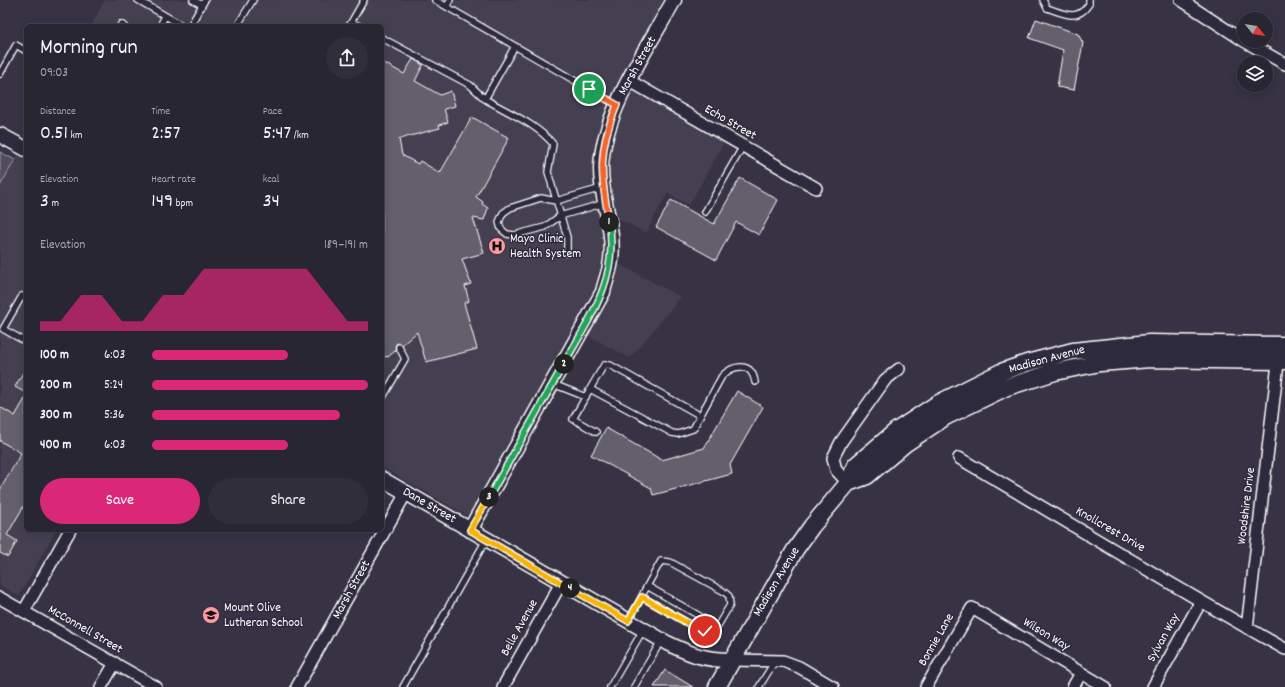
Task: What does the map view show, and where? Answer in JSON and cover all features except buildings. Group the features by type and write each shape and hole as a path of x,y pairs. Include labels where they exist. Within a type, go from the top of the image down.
{"main road":[{"name":"Madison Avenue","path":"717,687 795,550 812,526 848,483 856,466 890,436 918,415 980,381 1027,363 1073,351 1122,344 1175,342 1282,344"},
{"name":"Madison Avenue","path":"848,483 867,476 906,443 945,418 986,396 1032,378 1076,367 1124,360 1175,358 1282,361"}],"street":[{"name":"Marsh Street","path":"470,530 553,384 603,292 611,260 611,232 605,204 601,169 606,131 617,105 674,0"},
{"path":"1181,0 1237,36"},
{"path":"1256,48 1285,64"},
{"name":"Echo Street","path":"630,81 816,188"},
{"path":"0,135 24,148"},
{"name":"Woodshire Drive","path":"1246,628 1282,361 1282,344"},
{"path":"848,483 836,470 833,458 841,442 885,380 899,369"},
{"name":"Knollcrest Drive","path":"959,458 1246,628"},
{"name":"Dane Street","path":"384,480 661,640 687,653 710,660 732,660"},
{"name":"Marsh Street","path":"384,532 406,492"},
{"path":"24,611 69,532"},
{"name":"Marsh Street","path":"299,686 384,532"},
{"name":"Belle Avenue","path":"503,687 562,583"},
{"name":"McConnell Street","path":"0,598 156,687"},
{"name":"Sylvan Way","path":"1153,687 1200,602"},
{"name":"Wilson Way","path":"972,608 1105,687"},
{"name":"Bonnie Lane","path":"926,687 972,608"},
{"path":"1246,628 1285,649"},
{"path":"732,660 783,661 799,667 833,687"},
{"path":"101,687 115,663"},
{"path":"1073,687 1081,673"}],"lane":[{"path":"138,0 180,24"},
{"path":"191,24 204,3 192,0"},
{"path":"238,24 253,0"},
{"path":"350,24 364,0"},
{"path":"436,0 617,105"},
{"path":"447,6 450,0"},
{"path":"1043,0 1047,8 1072,16 1084,12 1089,4 1089,0"},
{"path":"161,24 165,16"},
{"path":"384,39 470,85 485,99 532,127 547,137 553,144 548,172 568,237 567,253"},
{"path":"0,74 16,45 24,50"},
{"path":"485,99 515,46"},
{"path":"705,212 743,146"},
{"path":"603,188 556,202 541,198 510,208 503,213 499,222 501,229 507,234 514,235 545,227 561,215 605,204"},
{"path":"24,298 22,296 3,329 24,341"},
{"path":"384,396 405,359 399,347"},
{"path":"596,432 573,419 604,365 610,365 701,416"},
{"path":"590,389 672,433 678,434 693,429 722,376 727,370 740,366 748,368 752,371 755,382"},
{"path":"553,384 586,397"},
{"path":"403,687 487,539"},
{"path":"628,621 661,561 670,562 723,592 729,596 730,605 717,627 710,631 705,631 700,630 642,597"},
{"path":"647,586 703,618"},
{"path":"610,687 643,630"},
{"path":"634,687 661,640"},
{"path":"759,687 775,660"}],"shaded area":[{"name":"Mayo Clinic Health System","path":"105,0 666,0 620,82 724,142 689,205 667,193 646,233 608,213 611,260 681,297 630,358 574,328 468,516 384,468 384,24 92,24"},
{"path":"24,144 24,532 55,532 19,596 0,585 0,186"},
{"path":"0,152 15,160 0,186"}],"place":[{"name":"Mayo Clinic Health System","path":"497,246"},
{"name":"Mount Olive Lutheran School","path":"211,615"}],"route":[{"path":"589,89 617,105 606,131 601,169 605,204 611,232 611,260 603,292 592,315 470,530 628,621 642,597 700,630 705,631"}]}
